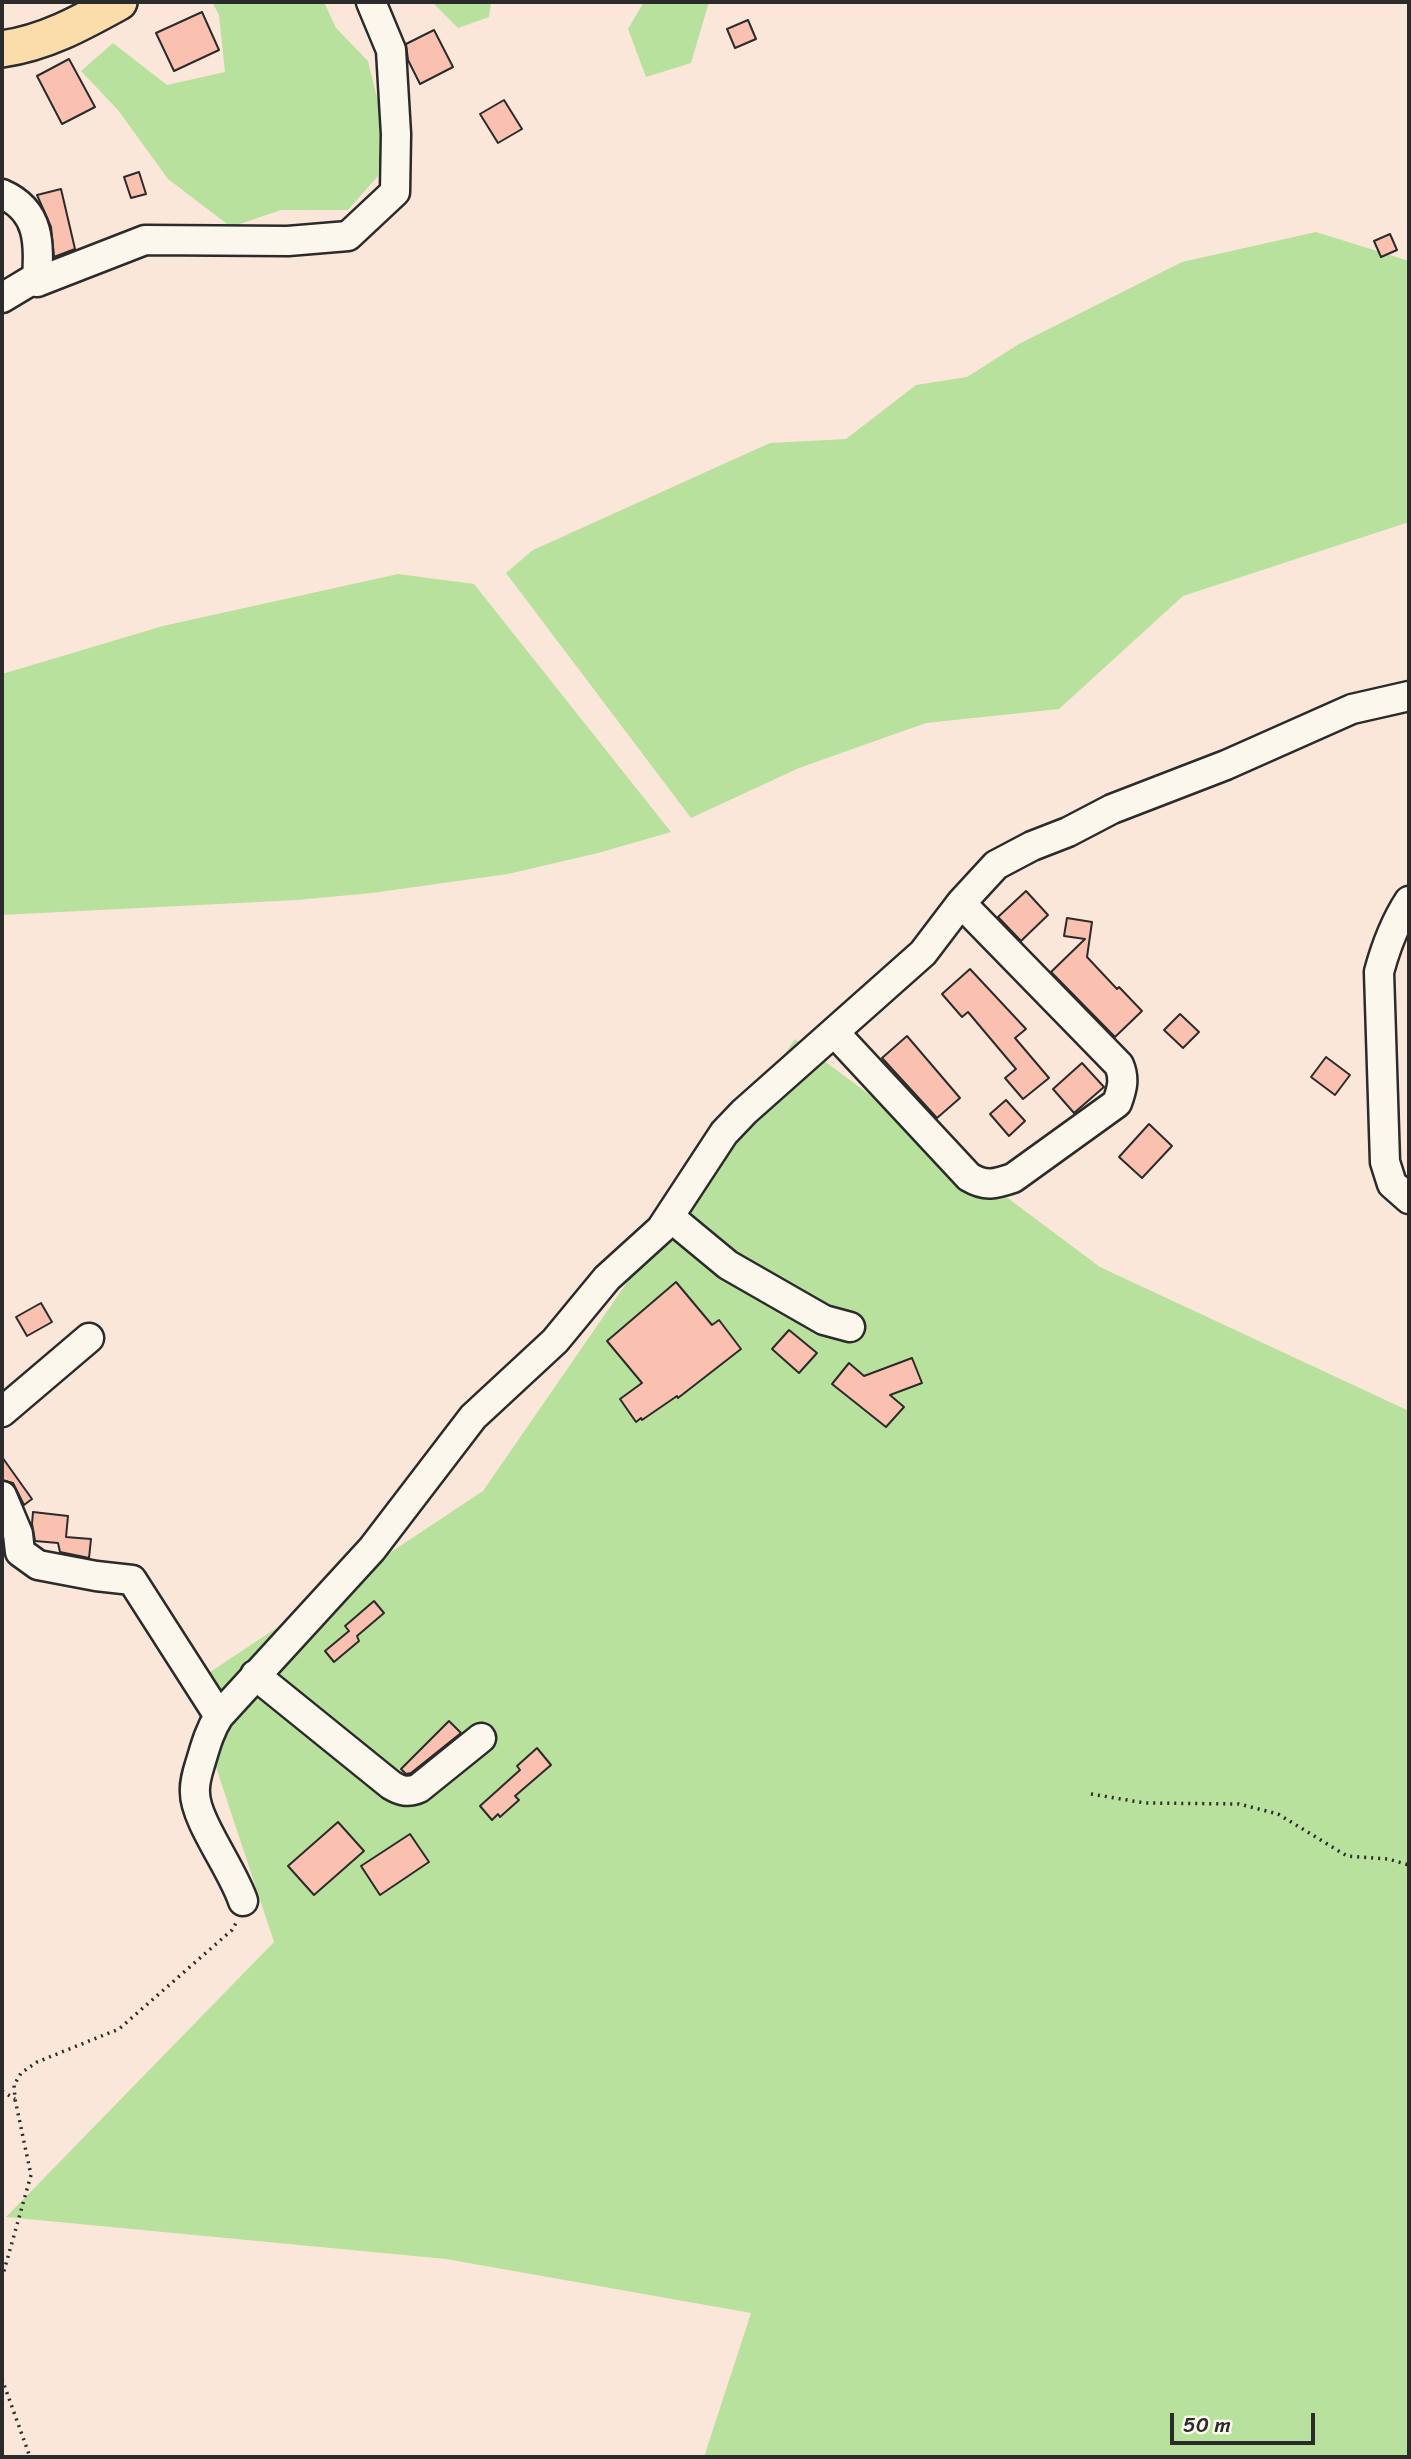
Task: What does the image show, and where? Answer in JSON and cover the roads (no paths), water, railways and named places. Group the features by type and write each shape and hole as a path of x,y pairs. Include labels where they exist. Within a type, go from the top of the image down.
{"main road":[{"path":"2,49 23,47 62,33 119,2"}],"street":[{"path":"2,298 32,280 37,282 145,240 288,241 348,236 395,191 396,134 391,50 371,2"},
{"path":"2,194 16,200 25,209 35,227 39,245 37,282"},
{"path":"243,1901 237,1884 198,1811 195,1793 197,1774 210,1731 219,1716 372,1549 473,1417 555,1341 607,1278 653,1238 670,1217 724,1133 744,1112 923,953 961,903 996,865 1112,809 1226,765 1352,709 1409,696"},
{"path":"1409,901 1385,946 1379,972 1385,1163 1392,1184 1409,1199"},
{"path":"834,1032 969,1177 981,1184 1013,1178 1117,1103 1123,1086 1123,1073 1119,1065 961,903"},
{"path":"670,1217 729,1265 824,1320 850,1328"},
{"path":"2,1412 89,1338"},
{"path":"2,1496 18,1534 20,1552 38,1565 132,1580 219,1716"},
{"path":"255,1675 401,1791 419,1788 481,1738"}]}
